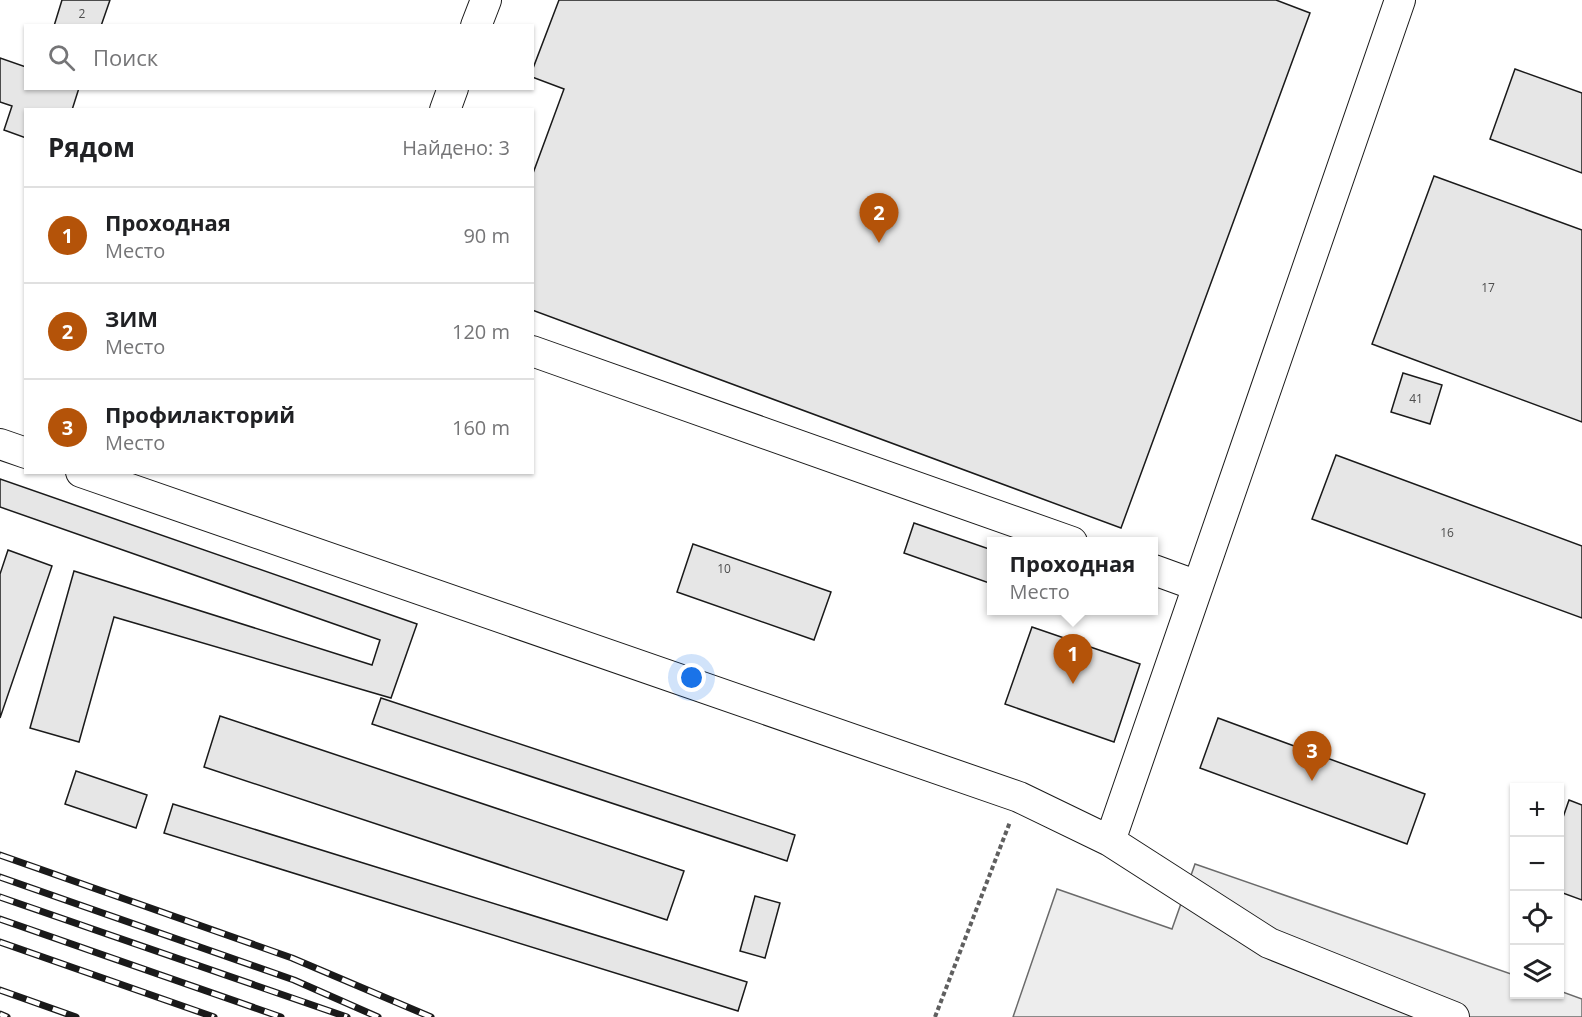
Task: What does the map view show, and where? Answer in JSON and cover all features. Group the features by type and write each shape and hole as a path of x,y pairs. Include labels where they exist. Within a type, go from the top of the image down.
{"lane":[{"path":"477,24 486,0"},
{"path":"1110,841 1400,0"},
{"path":"446,108 452,90"},
{"path":"534,352 1058,537"},
{"path":"0,444 24,452"},
{"path":"87,474 1019,797 1110,841 1269,943 1454,1017"},
{"path":"1158,571 1198,586"}],"path":[{"path":"935,1017 1019,797"}],"shaded area":[{"path":"1195,864 1510,974 1510,999 1564,999 1564,992 1582,999 1582,1017 1013,1017 1057,889 1172,929"}],"building":[{"path":"62,0 110,0 102,24 55,24"},
{"path":"559,0 1276,0 1310,13 1121,528 534,311 534,171 564,89 534,78 534,66"},
{"path":"0,58 24,66 24,90 78,90 73,108 24,108 24,137 4,130 12,106 0,102"},
{"path":"1515,69 1582,93 1582,173 1490,139"},
{"path":"1434,176 1582,230 1582,422 1372,344"},
{"path":"1403,373 1442,385 1430,424 1391,412"},
{"path":"1336,455 1582,546 1582,618 1312,519"},
{"path":"0,479 417,624 391,698 114,617 79,742 30,728 74,571 372,665 380,640 0,507"},
{"path":"914,523 987,548 987,582 904,553"},
{"path":"693,544 831,592 814,640 677,592"},
{"path":"8,550 52,566 0,718 0,574"},
{"path":"1032,627 1140,664 1114,742 1005,704"},
{"path":"381,698 795,835 787,861 372,724"},
{"path":"220,716 684,871 667,920 204,767"},
{"path":"1218,718 1425,794 1407,844 1200,768"},
{"path":"76,771 147,795 136,828 65,804"},
{"path":"1569,800 1582,805 1582,900 1564,893 1564,814"},
{"path":"173,804 747,982 738,1011 164,833"},
{"path":"755,896 780,903 765,958 740,951"}],"railway":[{"path":"0,855 292,958 431,1017"},
{"path":"0,877 294,980 378,1017"},
{"path":"0,897 347,1017"},
{"path":"0,919 281,1017"},
{"path":"0,942 214,1017"},
{"path":"0,990 76,1017"},
{"path":"0,1014 7,1017"}],"place":[{"name":"ЗИМ","path":"879,243"},
{"name":"Проходная","path":"1073,684"},
{"name":"Профилакторий","path":"1312,781"}]}
